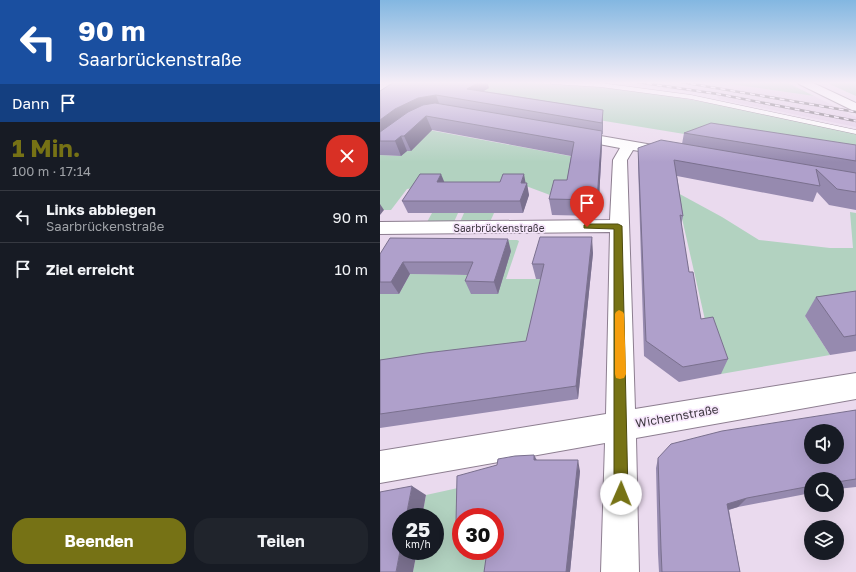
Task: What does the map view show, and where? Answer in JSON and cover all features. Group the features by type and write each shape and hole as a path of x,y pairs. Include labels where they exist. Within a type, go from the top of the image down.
{"street":[{"path":"560,132 685,155"},
{"path":"620,572 621,425 618,226 620,160 629,145"},
{"name":"Saarbrückenstraße","path":"380,228 618,226"},
{"name":"Wichernstraße","path":"380,467 856,386"}],"lane":[{"path":"753,109 856,132"}],"shaded area":[{"path":"766,109 839,109 856,117 856,127"}],"green space":[{"path":"529,109 737,109 856,133 856,162"},
{"path":"429,130 575,157 568,196 550,195 526,186 426,186 407,189 391,210 380,210 380,155 401,156 417,141 420,141"},
{"path":"676,192 722,217 759,240 830,248 853,248 850,212 856,213 856,308 805,316 830,355 721,374 708,333"},
{"path":"432,213 458,213 454,222 427,222"},
{"path":"464,213 494,213 490,222 460,222"},
{"path":"497,240 519,241 506,279 550,279 535,341 380,376 380,294 399,294 410,274 478,275"},
{"path":"467,486 463,508 452,508 452,560 496,560 495,572 413,572 415,560 444,560 444,508 424,508 426,495"}],"building":[{"path":"380,109 396,109 395,109 380,120"},
{"path":"415,109 469,109 602,131 597,200 549,199 554,180 567,180 574,142 426,116 404,136 401,136 395,141 380,141 380,132"},
{"path":"517,109 603,110 602,123"},
{"path":"711,123 856,145 856,161 684,133"},
{"path":"661,140 856,173 856,192 837,189 816,169 820,186 674,160 683,216 680,215 689,272 693,272 701,319 713,317 728,359 683,367 646,341 638,148"},
{"path":"420,174 441,174 437,182 500,182 503,174 524,174 521,183 527,183 520,201 402,201"},
{"path":"540,237 592,237 576,386 380,414 380,360 526,341 544,264 532,264"},
{"path":"390,238 508,239 494,282 465,281 473,262 403,262 391,282 380,282 380,254"},
{"path":"856,291 856,335 844,337 816,297"},
{"path":"856,410 856,479 844,481 844,472 804,472 804,487 747,498 727,504 740,572 662,572 658,458 671,444 722,431"},
{"path":"534,455 534,460 578,460 566,572 484,572 486,560 504,560 504,508 456,508 457,476 497,465 498,459"},
{"path":"412,486 408,508 392,508 392,560 398,560 396,572 380,572 380,492"}],"railway":[{"path":"793,109 856,121"},
{"path":"837,109 856,112"}],"slow traffic":[{"path":"619,314 620,374"}],"route":[{"path":"587,227 618,226 621,494"}]}
